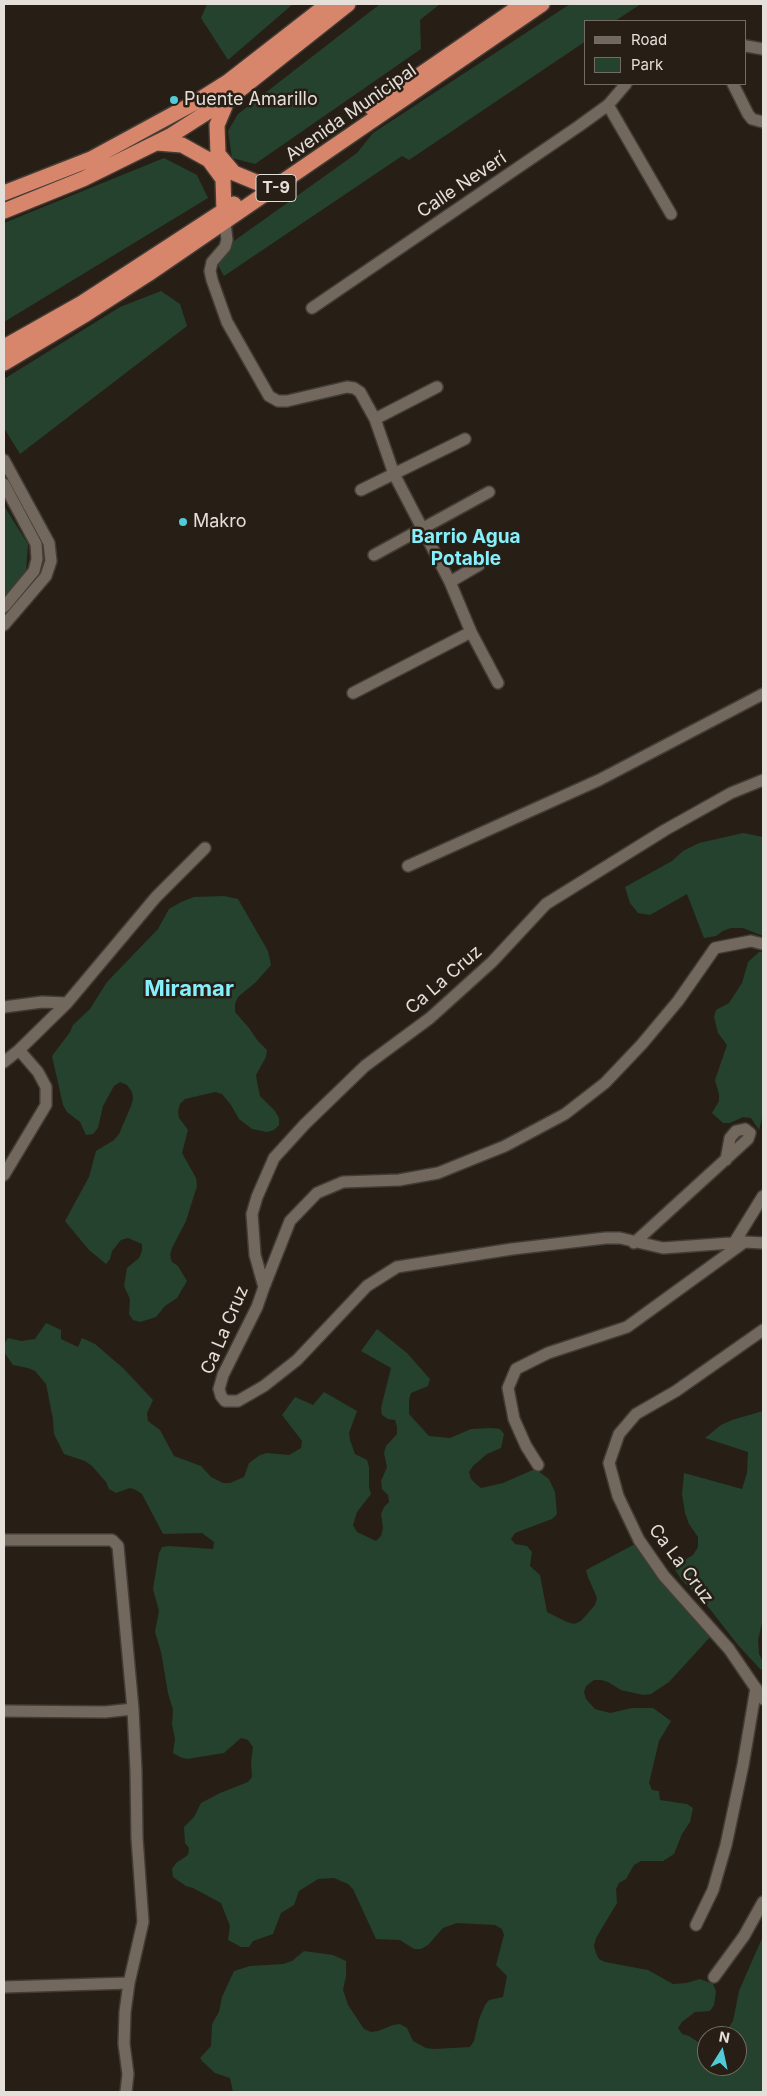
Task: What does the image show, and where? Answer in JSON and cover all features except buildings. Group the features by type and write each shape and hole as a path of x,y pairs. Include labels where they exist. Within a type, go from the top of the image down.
{"highway":[{"path":"8,188 91,159 194,103 229,81 328,4"},
{"path":"4,211 83,179 156,143 228,98 348,4"},
{"name":"Avenida Municipal","path":"4,348 224,217 263,184 522,4"},
{"name":"Avenida Municipal","path":"4,363 86,314 224,217 542,4"},
{"path":"228,98 217,125 218,154 234,173 263,184"},
{"path":"156,143 182,145 209,160 223,179 224,217"}],"street":[{"path":"747,46 763,49"},
{"name":"Calle Neverí","path":"312,308 608,105 625,85"},
{"path":"733,85 752,119 763,122"},
{"path":"608,105 671,214"},
{"path":"224,217 227,240 225,247 212,262 210,271 212,280 227,322 269,396 278,400 287,400 348,387 360,392 375,419 394,474 450,582 471,632 498,683"},
{"path":"375,419 437,387"},
{"path":"361,490 465,439"},
{"path":"4,460 49,543 51,561 46,576 4,625"},
{"path":"4,484 36,544 37,559 34,571 4,607"},
{"path":"374,555 489,492"},
{"path":"450,582 479,565"},
{"path":"353,693 471,632"},
{"path":"408,866 598,780 763,694"},
{"name":"Ca La Cruz","path":"763,780 731,793 665,830 546,904 492,962 430,1018 365,1066 305,1124 274,1158 257,1197 252,1214 255,1256 264,1287 258,1307 219,1389 225,1401 238,1401 264,1386 297,1360 367,1286 397,1267 512,1249 606,1238 620,1238 634,1243 662,1248 739,1242 763,1243"},
{"path":"4,1062 19,1050 67,1002 156,897 205,848"},
{"path":"264,1287 290,1221 317,1193 343,1182 398,1180 438,1173 505,1146 565,1114 605,1083 642,1044 678,1001 715,948 751,941 763,944"},
{"path":"4,1007 42,1002 67,1002"},
{"path":"4,1175 46,1105 46,1087 38,1072 19,1050"},
{"path":"634,1243 726,1160"},
{"path":"538,1465 526,1446 514,1419 508,1388 516,1369 548,1353 627,1327 739,1242 763,1196"},
{"name":"Ca La Cruz","path":"763,1330 676,1391 636,1414 619,1434 609,1463 618,1496 639,1540 664,1576 729,1648 763,1699"},
{"path":"4,1540 112,1540 116,1542 133,1709 137,1838 143,1922 128,1983 124,2031 128,2074 126,2092"},
{"path":"696,1926 713,1890 726,1844 743,1765 756,1688"},
{"path":"4,1712 106,1712 133,1709"},
{"path":"714,1977 744,1936 763,1902"},
{"path":"4,1987 128,1983"}],"green space":[{"path":"207,4 293,4 228,60 201,18"},
{"path":"380,4 440,4 420,20 421,49 255,164 232,158 228,131 238,114"},
{"path":"570,4 641,4 617,20 584,20 584,42 409,160 402,156 224,276 213,256 357,153 373,133"},
{"path":"164,158 197,175 208,198 4,322 4,223"},
{"path":"161,291 180,304 187,326 20,454 4,428 4,379 120,307"},
{"path":"4,506 28,544 26,572 4,598"},
{"path":"743,833 763,837 763,936 743,928 731,928 716,936 704,938 687,894 650,915 638,913 630,903 625,887 672,861 683,851 699,843"},
{"path":"224,896 238,899 268,951 271,965 256,982 238,997 235,1004 235,1012 267,1050 266,1057 256,1075 257,1082 260,1096 275,1111 279,1118 279,1125 274,1130 267,1132 252,1129 239,1119 222,1094 215,1092 185,1099 180,1104 179,1118 188,1130 182,1153 196,1178 197,1186 186,1221 170,1255 172,1262 178,1266 187,1281 177,1298 165,1306 156,1317 140,1322 133,1320 129,1314 130,1299 124,1286 127,1268 139,1258 142,1244 128,1238 121,1240 112,1251 110,1259 106,1264 89,1250 65,1221 89,1177 96,1151 114,1140 119,1134 131,1106 132,1092 127,1085 120,1082 114,1086 103,1106 98,1128 93,1134 86,1135 80,1122 67,1112 63,1105 52,1056 73,1025 90,1009 107,982 158,929 169,909 194,897"},
{"path":"759,952 763,952 763,1114 759,1130 751,1118 743,1117 730,1123 723,1123 712,1113 719,1101 715,1080 727,1045 718,1033 714,1017 716,1010 729,1003 742,983 748,962"},
{"path":"46,1323 61,1330 61,1339 78,1347 82,1338 95,1344 123,1368 153,1400 147,1413 148,1421 160,1430 174,1456 201,1466 211,1477 223,1483 230,1483 244,1477 249,1463 260,1455 267,1453 289,1455 301,1448 302,1441 282,1415 295,1397 313,1405 324,1392 357,1411 349,1433 350,1440 355,1454 367,1460 371,1494 357,1512 353,1525 357,1532 376,1541 381,1536 383,1528 381,1514 389,1502 388,1495 382,1489 381,1481 387,1467 384,1453 386,1446 397,1434 395,1420 388,1419 382,1415 381,1408 391,1368 361,1351 377,1329 407,1353 430,1379 428,1386 411,1393 409,1400 409,1414 429,1436 450,1438 471,1429 492,1428 500,1429 504,1434 501,1448 487,1454 469,1472 471,1479 476,1484 481,1488 503,1483 535,1469 549,1479 555,1492 557,1514 552,1519 515,1533 511,1539 515,1544 527,1546 532,1552 530,1566 540,1575 547,1612 574,1624 581,1621 595,1605 597,1598 586,1570 635,1544 712,1635 669,1682 651,1694 643,1695 621,1690 601,1680 594,1680 586,1686 584,1692 586,1699 595,1709 610,1713 632,1708 653,1708 671,1721 659,1741 649,1783 652,1790 659,1791 660,1800 687,1804 693,1808 690,1822 682,1834 674,1854 663,1861 641,1861 634,1865 626,1879 619,1883 616,1889 617,1903 596,1938 594,1946 599,1959 605,1962 648,1970 673,1984 700,1979 713,1984 716,1991 714,2005 710,2011 695,2012 682,2022 678,2028 682,2034 697,2041 697,2076 747,2076 747,2026 730,2026 733,2021 739,1991 763,1936 763,2092 233,2092 230,2078 215,2073 203,2062 200,2058 211,2046 212,2024 219,2012 222,1997 234,1971 250,1966 283,1964 292,1961 304,1951 333,1955 346,1961 346,1976 343,1990 348,2005 364,2029 371,2032 400,2024 407,2028 413,2041 426,2048 470,2047 474,2041 479,2019 485,2005 489,2000 503,1997 507,1976 496,1965 504,1935 502,1929 495,1925 457,1923 443,1928 428,1945 421,1949 414,1949 400,1940 376,1939 353,1889 348,1884 334,1878 318,1879 299,1891 294,1905 281,1913 273,1934 253,1941 249,1947 241,1947 228,1940 230,1926 221,1903 186,1886 173,1877 172,1869 176,1863 188,1855 189,1848 185,1843 184,1827 194,1817 201,1803 248,1782 252,1777 253,1747 248,1740 241,1738 224,1753 187,1759 173,1753 175,1739 172,1724 173,1710 155,1632 159,1611 153,1589 159,1553 162,1547 169,1546 213,1549 214,1542 202,1533 163,1534 142,1494 130,1488 116,1493 109,1489 106,1482 92,1466 85,1461 64,1454 54,1434 46,1384 35,1371 13,1365 4,1352 4,1344 8,1338 21,1341 35,1339"},
{"path":"763,1411 763,1619 758,1640 759,1654 763,1662 761,1670 738,1645 709,1608 681,1579 672,1565 676,1561 685,1560 693,1555 698,1547 698,1537 689,1524 685,1513 682,1494 684,1473 742,1489 747,1473 748,1452 705,1438 721,1425"}],"place":[{"name":"Puente Amarillo","path":"174,100"},
{"name":"Makro","path":"183,522"}],"district":[{"name":"Barrio Agua Potable","path":"466,548"},
{"name":"Miramar","path":"189,989"}]}
